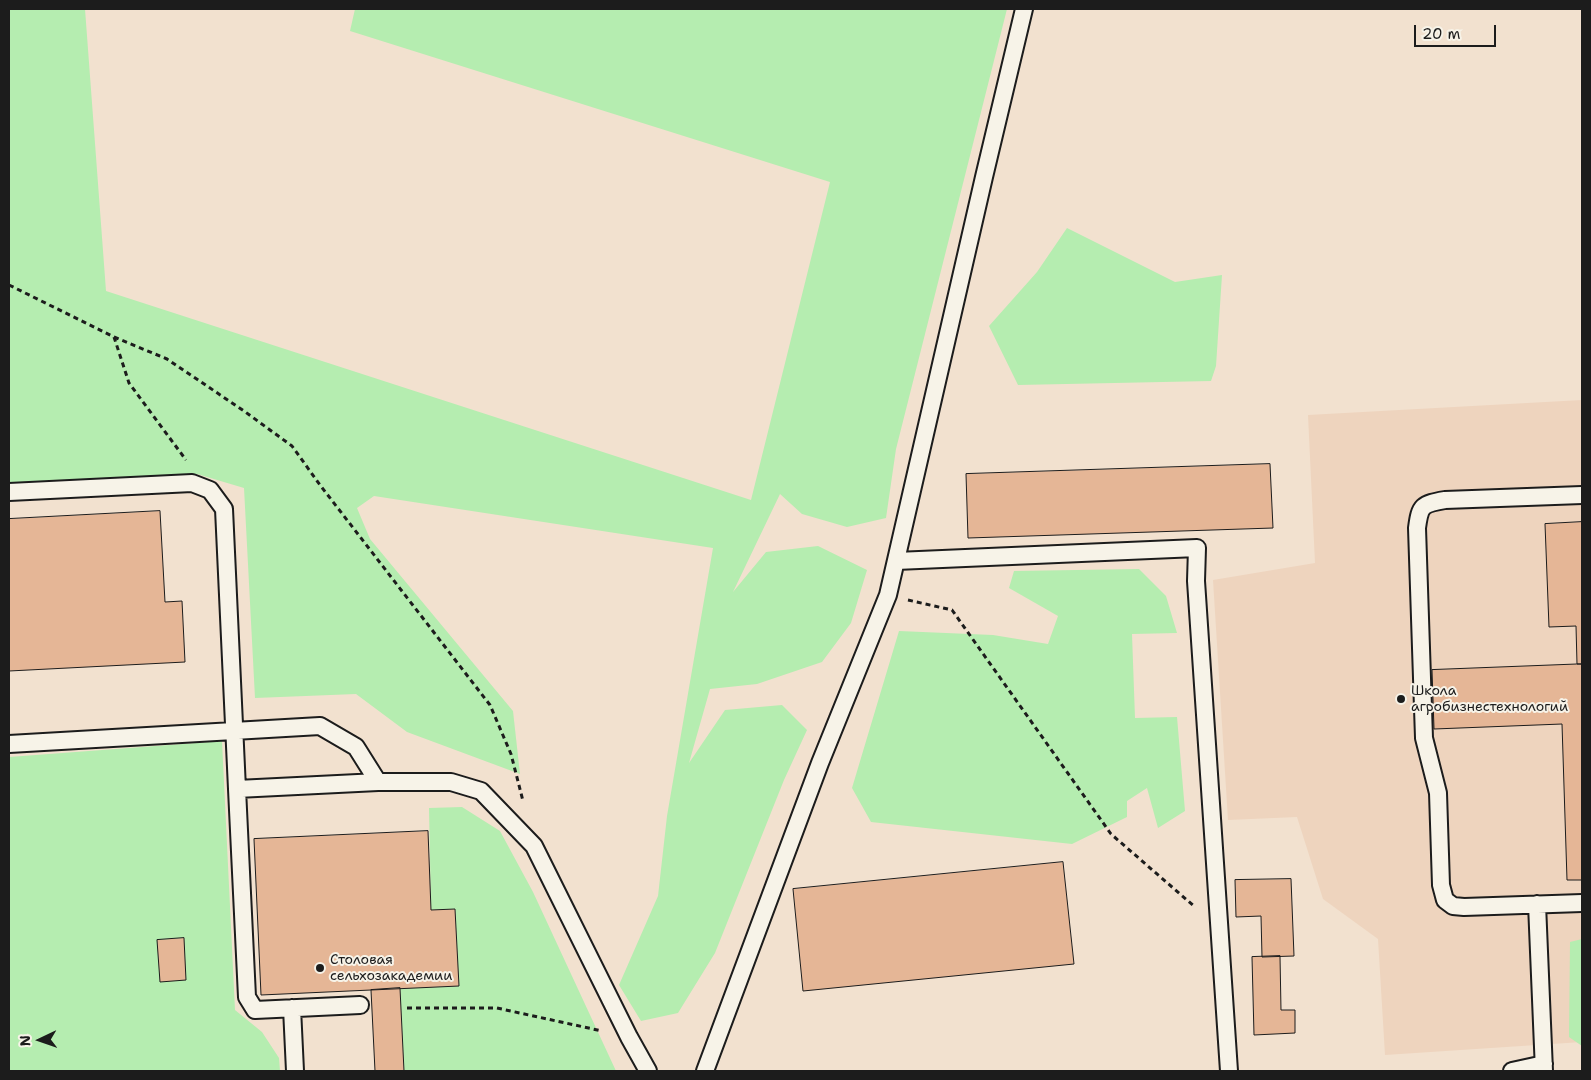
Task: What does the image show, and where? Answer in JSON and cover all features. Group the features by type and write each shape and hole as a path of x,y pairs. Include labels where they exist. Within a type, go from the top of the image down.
{"lane":[{"path":"705,1071 820,763 888,595 1024,9"},
{"path":"9,492 192,483 210,490 224,509 247,997 255,1010 360,1005"},
{"path":"1582,495 1445,500 1428,503 1419,513 1417,528 1424,738 1438,793 1441,884 1445,900 1452,906 1464,907 1582,903"},
{"path":"896,561 1197,548 1196,581 1229,1071"},
{"path":"9,744 320,726 356,747 378,782"},
{"path":"237,789 378,782 451,782 480,791 534,846 629,1038 648,1071"},
{"path":"1512,1071 1544,1068 1537,904"},
{"path":"292,1008 295,1071"}],"path":[{"path":"9,285 114,337 167,359 292,446 320,486 490,705 511,754 525,808"},
{"path":"114,337 129,383 187,461"},
{"path":"888,595 952,610 1111,834 1218,928"},
{"path":"406,1008 497,1008 629,1038"}],"shaded area":[{"name":"Школа агробизнестехнологий","path":"1582,400 1582,1042 1385,1055 1378,939 1323,899 1297,817 1228,820 1213,580 1315,563 1308,415"}],"green space":[{"path":"9,9 85,9 106,291 751,500 830,182 350,31 355,9 1007,9 896,449 886,518 847,527 802,514 780,494 733,592 766,552 818,546 867,570 851,623 822,662 757,684 710,689 689,763 725,710 782,705 807,730 784,780 715,953 678,1013 641,1021 619,985 658,896 667,816 713,548 374,496 357,508 370,539 513,711 520,774 407,732 356,694 255,698 244,488 197,474 9,485"},
{"path":"1067,228 1175,282 1222,275 1216,366 1211,381 1018,385 989,326 1037,272"},
{"path":"1139,569 1166,596 1177,633 1132,634 1135,718 1177,717 1185,811 1158,828 1147,788 1127,801 1127,817 1072,844 871,822 852,788 899,631 993,635 1048,644 1058,616 1009,588 1014,571"},
{"path":"222,741 235,1010 262,1032 279,1058 280,1071 9,1071 9,757"},
{"path":"462,807 500,831 533,892 616,1071 404,1071 400,988 459,985 455,909 431,910 429,808"},
{"path":"1582,939 1582,1046 1569,1037 1570,942"}],"building":[{"path":"1270,464 1273,528 968,538 966,474"},
{"path":"160,511 165,602 182,601 185,662 9,671 9,519"},
{"path":"1582,522 1582,664 1577,664 1576,626 1549,627 1545,524"},
{"path":"1582,664 1582,880 1567,880 1562,724 1434,729 1432,670"},
{"path":"428,831 431,910 455,909 459,986 261,995 254,839"},
{"path":"1063,862 1074,964 803,991 793,889"},
{"path":"1291,879 1294,956 1262,957 1261,916 1236,917 1235,880"},
{"path":"184,938 186,980 160,982 157,940"},
{"path":"1280,956 1281,1010 1295,1010 1295,1033 1254,1035 1252,957"},
{"path":"400,988 404,1071 375,1071 371,990"}],"place":[{"name":"Школа агробизнестехнологий","path":"1401,699"},
{"name":"Столовая сельхозакадемии","path":"320,968"}]}
